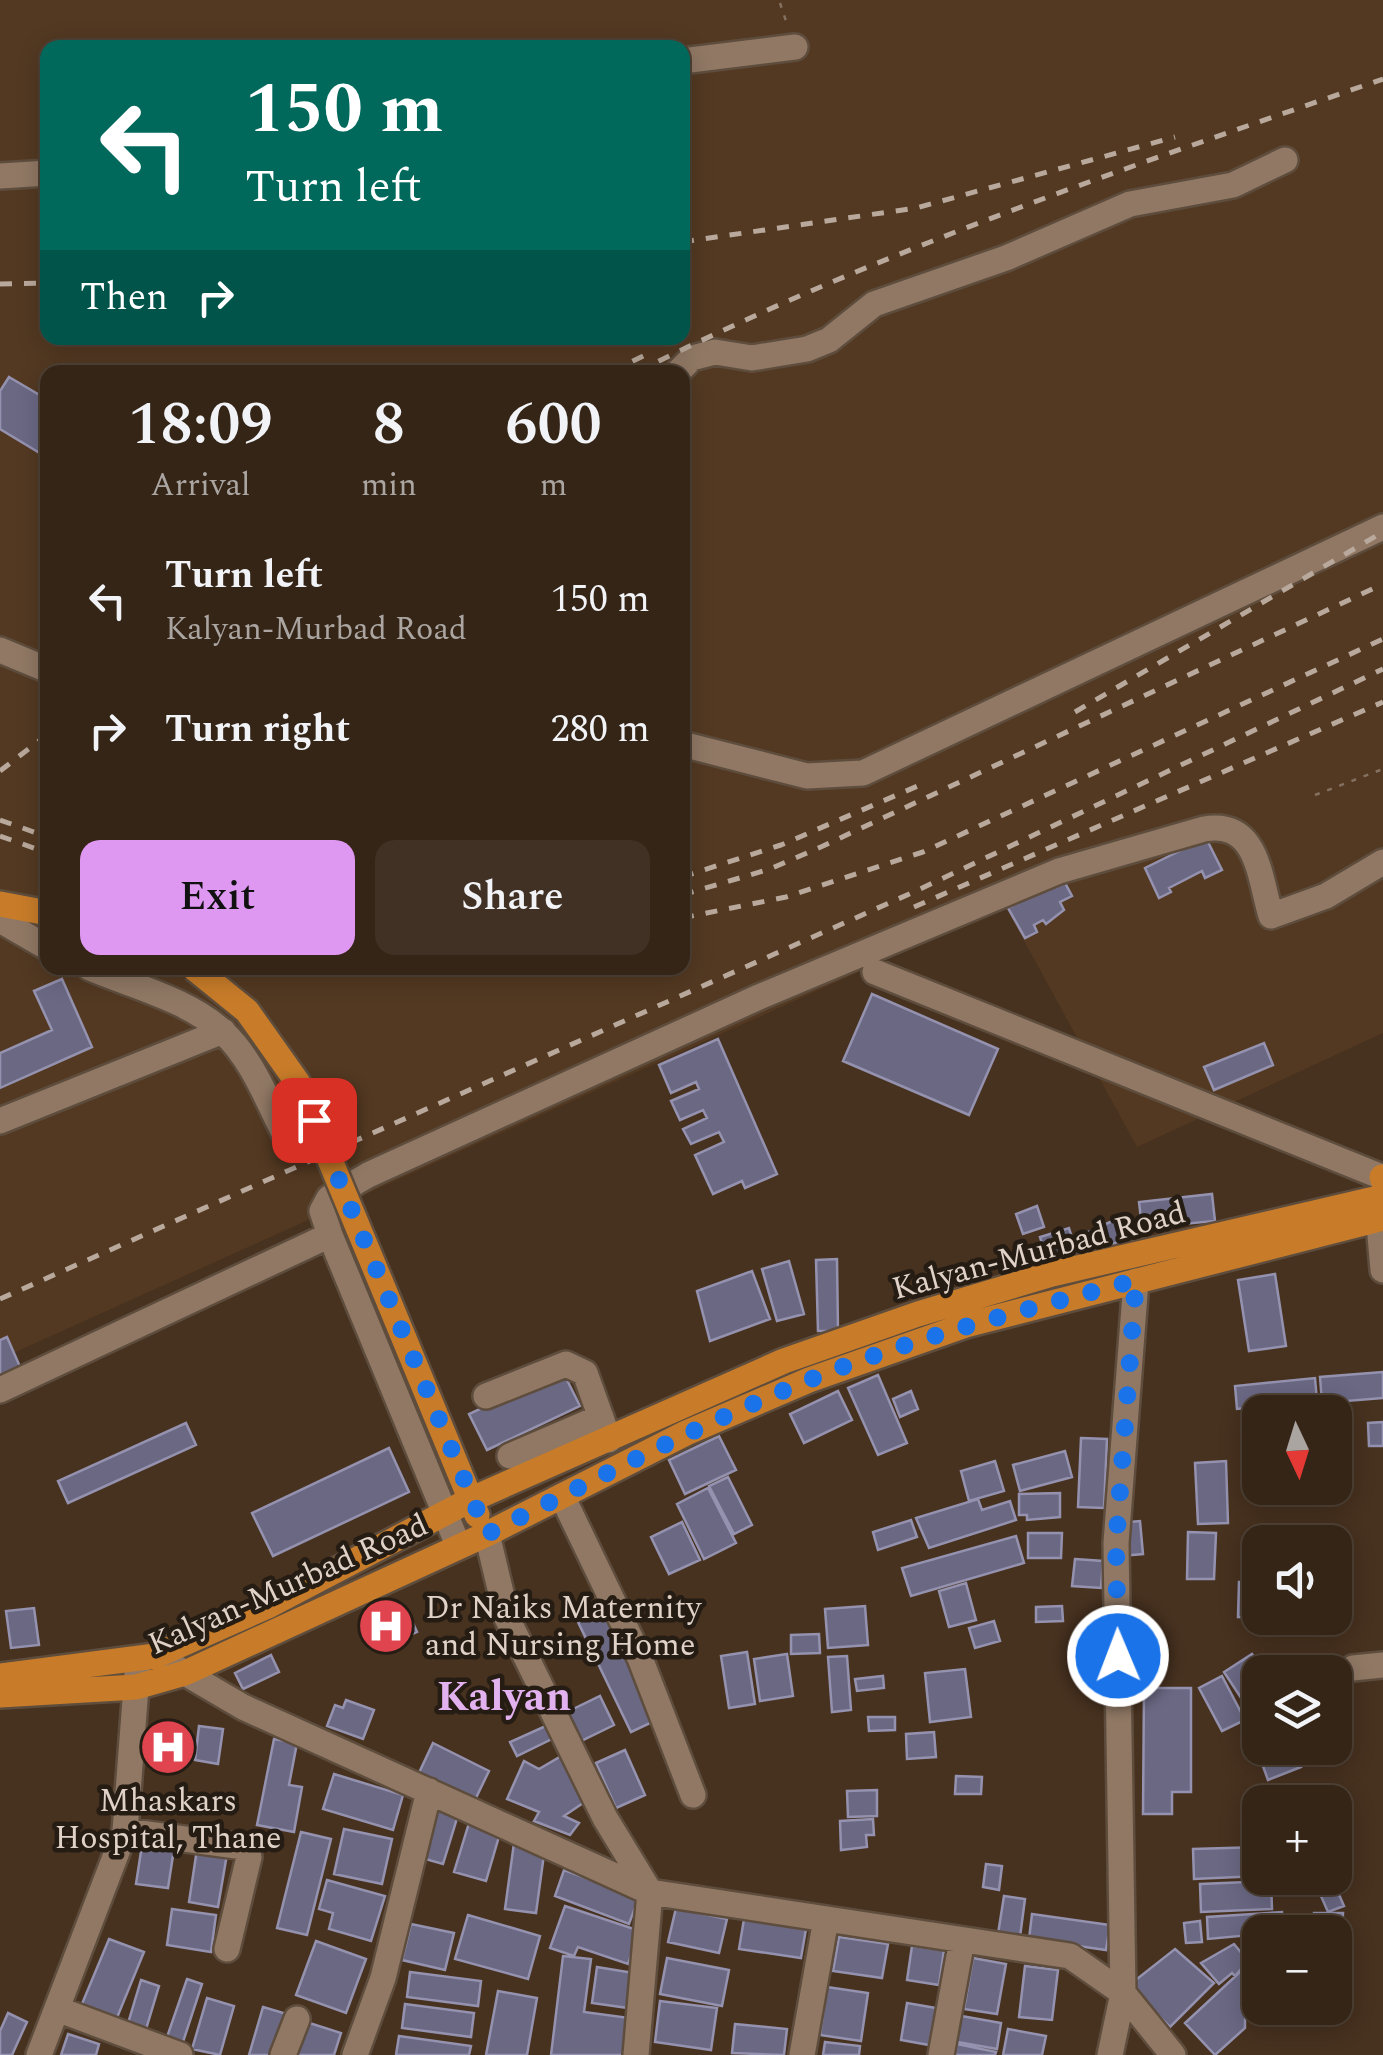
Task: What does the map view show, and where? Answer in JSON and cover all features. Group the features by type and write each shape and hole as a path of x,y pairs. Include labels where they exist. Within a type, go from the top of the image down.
{"main road":[{"path":"0,904 40,912"},
{"path":"203,975 248,1012 298,1083 487,1534"},
{"name":"Kalyan-Murbad Road","path":"0,1676 143,1668 185,1673 487,1534 686,1433 873,1356 966,1325 1136,1280 1382,1196"},
{"name":"Kalyan-Murbad Road","path":"0,1695 143,1668 443,1513 462,1478 784,1361 918,1314 1052,1274 1382,1196"}],"street":[{"path":"690,61 794,48"},
{"path":"685,365 692,358 715,352 752,358 807,350 829,340 874,304 1006,258 1130,204 1233,185 1285,160"},
{"path":"0,176 40,173"},
{"path":"690,746 807,776 863,773 1383,527"},
{"path":"0,650 40,667"},
{"path":"458,1546 330,1235 324,1204 368,1175 759,997 1060,871 1204,829 1228,827 1240,833 1251,848 1272,916 1326,896 1383,862"},
{"path":"0,920 40,943"},
{"path":"875,972 1382,1196 1383,1270"},
{"path":"107,975 199,1014 223,1031 243,1055 284,1134"},
{"path":"0,1122 223,1031"},
{"path":"0,1390 330,1235"},
{"path":"1110,2055 1123,1993 1116,1544 1136,1280"},
{"path":"486,1396 571,1364 586,1373 604,1428 510,1456"},
{"path":"562,1496 640,1658 693,1795"},
{"path":"487,1534 507,1618 604,1818 650,1892 636,2055"},
{"path":"1352,1668 1383,1665"},
{"path":"39,2055 125,1831 143,1668 185,1673 243,1706 650,1892 1070,1956 1123,1993 1172,2055"},
{"path":"355,2055 383,1978 429,1791"},
{"path":"125,1831 244,1847 249,1857 227,1950"},
{"path":"802,2055 826,1919"},
{"path":"941,2055 962,1940"},
{"path":"57,2009 180,2055"},
{"path":"283,2055 297,2019"}],"path":[{"path":"1315,795 1383,770"}],"shaded area":[{"path":"0,0 1383,0 1383,1033 1137,1147 1005,906 0,1359"}],"building":[{"path":"9,377 40,395 40,453 0,429 0,391"},
{"path":"1206,838 1222,870 1205,878 1202,871 1169,888 1171,892 1159,898 1145,868"},
{"path":"1063,879 1072,896 1060,902 1064,910 1046,924 1043,920 1034,925 1037,932 1025,938 1008,908"},
{"path":"62,979 92,1047 0,1088 0,1053 52,1030 34,991"},
{"path":"872,994 998,1049 969,1115 843,1061"},
{"path":"718,1039 777,1174 745,1188 742,1181 713,1194 695,1155 724,1142 719,1132 691,1144 683,1129 707,1118 703,1110 680,1120 671,1101 699,1089 696,1082 671,1093 659,1065"},
{"path":"1264,1043 1273,1065 1214,1090 1204,1067"},
{"path":"1212,1194 1215,1221 1142,1228 1139,1202"},
{"path":"1037,1206 1044,1227 1023,1234 1016,1214"},
{"path":"1119,1218 1128,1237 1086,1257 1077,1237"},
{"path":"1069,1228 1077,1254 1048,1263 1040,1237"},
{"path":"837,1259 838,1331 818,1331 816,1260"},
{"path":"789,1261 804,1314 777,1321 762,1269"},
{"path":"752,1271 770,1319 710,1341 697,1291"},
{"path":"1275,1274 1286,1346 1249,1351 1238,1280"},
{"path":"7,1337 21,1369 0,1378 0,1340"},
{"path":"562,1370 580,1406 487,1450 469,1414"},
{"path":"1383,1372 1383,1398 1352,1401 1352,1395 1321,1395 1320,1377"},
{"path":"878,1375 907,1443 878,1455 848,1388"},
{"path":"1315,1378 1316,1395 1242,1395 1242,1408 1237,1409 1235,1386"},
{"path":"838,1391 852,1420 804,1443 790,1414"},
{"path":"911,1391 918,1409 900,1417 893,1399"},
{"path":"1383,1422 1383,1446 1369,1446 1368,1423"},
{"path":"186,1423 196,1445 68,1503 58,1481"},
{"path":"719,1436 736,1470 685,1494 669,1460"},
{"path":"1081,1438 1107,1439 1104,1508 1078,1507"},
{"path":"389,1448 409,1492 273,1556 252,1513"},
{"path":"1065,1451 1072,1477 1020,1491 1013,1465"},
{"path":"995,1461 1004,1491 969,1501 961,1471"},
{"path":"1226,1461 1228,1523 1198,1524 1195,1463"},
{"path":"728,1477 752,1525 734,1534 709,1486"},
{"path":"708,1488 736,1543 704,1559 677,1504"},
{"path":"1060,1493 1060,1517 1027,1520 1027,1515 1019,1515 1019,1494"},
{"path":"978,1499 982,1510 1010,1501 1016,1520 929,1548 916,1518"},
{"path":"911,1520 917,1537 878,1550 873,1532"},
{"path":"1140,1521 1143,1554 1122,1556 1118,1523"},
{"path":"682,1522 700,1560 669,1574 651,1537"},
{"path":"1188,1532 1216,1533 1214,1579 1187,1579"},
{"path":"1028,1533 1062,1533 1061,1558 1028,1558"},
{"path":"1016,1536 1024,1563 911,1596 902,1568"},
{"path":"1075,1559 1103,1561 1101,1588 1072,1586"},
{"path":"1239,1582 1242,1582 1242,1617 1238,1617"},
{"path":"966,1583 976,1620 949,1627 939,1591"},
{"path":"397,1602 405,1619 395,1623 398,1628 412,1621 417,1632 391,1644 389,1639 378,1644 365,1617"},
{"path":"865,1606 868,1645 828,1648 825,1609"},
{"path":"1062,1606 1063,1621 1036,1622 1036,1607"},
{"path":"34,1608 39,1645 11,1648 6,1611"},
{"path":"608,1608 661,1718 631,1732 578,1622"},
{"path":"994,1621 1000,1641 975,1648 969,1628"},
{"path":"819,1634 820,1653 791,1654 791,1635"},
{"path":"747,1652 755,1704 729,1708 721,1656"},
{"path":"787,1654 793,1696 760,1701 754,1659"},
{"path":"271,1655 279,1672 243,1689 235,1673"},
{"path":"847,1656 851,1710 832,1712 828,1657"},
{"path":"1242,1660 1242,1699 1224,1672"},
{"path":"965,1669 971,1717 930,1722 925,1673"},
{"path":"883,1676 884,1688 857,1691 855,1679"},
{"path":"1222,1676 1242,1721 1222,1731 1199,1688"},
{"path":"1144,1688 1191,1688 1191,1792 1172,1792 1172,1814 1143,1814"},
{"path":"600,1696 614,1725 581,1741 567,1712"},
{"path":"346,1700 374,1710 363,1739 327,1726 335,1705 343,1708"},
{"path":"868,1717 895,1717 895,1730 869,1731"},
{"path":"548,1725 554,1738 517,1756 510,1742"},
{"path":"199,1726 223,1729 218,1764 195,1760"},
{"path":"934,1732 936,1757 907,1759 906,1734"},
{"path":"274,1739 297,1743 289,1785 302,1787 294,1832 257,1825"},
{"path":"162,1740 178,1742 175,1762 159,1760"},
{"path":"433,1743 489,1771 474,1802 418,1775"},
{"path":"625,1750 645,1795 616,1808 596,1763"},
{"path":"563,1755 586,1801 564,1816 579,1823 570,1835 534,1821 539,1812 507,1799 524,1761 539,1769"},
{"path":"1263,1765 1300,1765 1301,1767 1268,1780"},
{"path":"334,1774 403,1795 393,1830 323,1809"},
{"path":"956,1776 982,1777 981,1794 955,1794"},
{"path":"877,1790 877,1816 848,1817 847,1791"},
{"path":"432,1807 458,1815 443,1864 418,1857"},
{"path":"873,1819 874,1835 866,1835 867,1847 841,1850 840,1821"},
{"path":"469,1823 500,1833 486,1881 454,1872"},
{"path":"344,1829 392,1839 382,1884 334,1874"},
{"path":"301,1832 331,1839 307,1935 277,1928"},
{"path":"514,1843 545,1847 536,1913 505,1909"},
{"path":"142,1845 174,1849 168,1888 136,1884"},
{"path":"1242,1848 1242,1877 1194,1879 1193,1849"},
{"path":"197,1849 227,1854 218,1907 189,1902"},
{"path":"986,1864 1002,1866 999,1890 983,1887"},
{"path":"564,1870 639,1897 629,1924 555,1896"},
{"path":"327,1880 385,1896 371,1941 329,1929 333,1913 319,1909"},
{"path":"1242,1882 1242,1895 1272,1895 1272,1909 1201,1912 1200,1884"},
{"path":"1320,1895 1339,1895 1344,1906 1328,1912"},
{"path":"1004,1896 1025,1899 1020,1937 998,1934"},
{"path":"565,1906 640,1931 628,1964 578,1947 574,1956 550,1948"},
{"path":"676,1908 727,1919 719,1953 668,1942"},
{"path":"172,1909 216,1915 211,1952 167,1945"},
{"path":"1282,1912 1282,1915 1242,1915 1242,1936 1208,1939 1207,1917"},
{"path":"1032,1914 1110,1925 1106,1950 1029,1939"},
{"path":"468,1915 540,1936 528,1979 455,1959"},
{"path":"744,1919 806,1929 801,1958 739,1949"},
{"path":"1200,1921 1202,1942 1186,1943 1184,1923"},
{"path":"411,1924 454,1933 445,1970 402,1960"},
{"path":"839,1937 888,1944 882,1978 833,1971"},
{"path":"109,1939 144,1952 114,2025 79,2011"},
{"path":"316,1941 366,1959 346,2013 296,1995"},
{"path":"1234,1944 1242,1954 1242,1968 1219,1984 1201,1963"},
{"path":"912,1946 944,1950 939,1985 907,1980"},
{"path":"1175,1949 1214,1983 1170,2027 1128,1986"},
{"path":"563,1956 591,1959 584,2012 637,2019 633,2055 551,2055"},
{"path":"667,1958 729,1970 722,2006 660,1994"},
{"path":"973,1958 1006,1964 997,2014 964,2009"},
{"path":"1025,1966 1058,1970 1052,2020 1019,2017"},
{"path":"597,1967 640,1974 635,2009 592,2003"},
{"path":"1242,1970 1245,2028 1215,2055 1185,2023"},
{"path":"410,1972 481,1981 478,2006 407,1997"},
{"path":"187,1979 202,1984 183,2042 167,2037"},
{"path":"141,1980 159,1986 144,2036 126,2030"},
{"path":"827,1987 868,1993 861,2041 820,2035"},
{"path":"498,1991 537,1998 527,2055 486,2055"},
{"path":"207,1998 234,2006 220,2055 192,2049"},
{"path":"660,2001 717,2008 711,2050 655,2042"},
{"path":"907,2003 936,2008 929,2045 901,2040"},
{"path":"405,2004 474,2013 471,2037 402,2028"},
{"path":"263,2007 287,2014 275,2055 249,2055"},
{"path":"8,2013 27,2022 12,2055 0,2055 0,2031"},
{"path":"956,2015 1001,2023 997,2049 952,2041"},
{"path":"300,2020 341,2033 334,2055 289,2055"},
{"path":"735,2024 787,2029 784,2055 732,2053"},
{"path":"1008,2029 1046,2036 1042,2055 1003,2055"},
{"path":"68,2034 99,2044 96,2055 61,2055"},
{"path":"399,2036 471,2046 469,2055 396,2055"},
{"path":"825,2042 860,2046 859,2055 823,2055"},
{"path":"957,2044 996,2052 955,2055"}],"railway":[{"path":"651,365 912,249 1099,178 1383,79"},
{"path":"690,241 916,208 1175,137"},
{"path":"0,284 40,283"},
{"path":"625,365 649,353"},
{"path":"1075,712 1383,532"},
{"path":"690,893 770,869 823,846 1383,584"},
{"path":"690,916 786,897 923,852 1383,639"},
{"path":"0,1299 916,891 1383,669"},
{"path":"914,907 1383,702"},
{"path":"0,771 40,740"},
{"path":"690,874 781,845 920,785"},
{"path":"0,820 40,834"},
{"path":"0,836 40,850"}],"place":[{"name":"Dr Naiks Maternity and Nursing Home","path":"386,1626"},
{"name":"Mhaskars Hospital, Thane","path":"168,1747"}],"district":[{"name":"Kalyan","path":"504,1697"}],"route":[{"path":"314,1120 487,1534 686,1433 810,1380 966,1325 1136,1280 1116,1544 1118,1656"}]}
